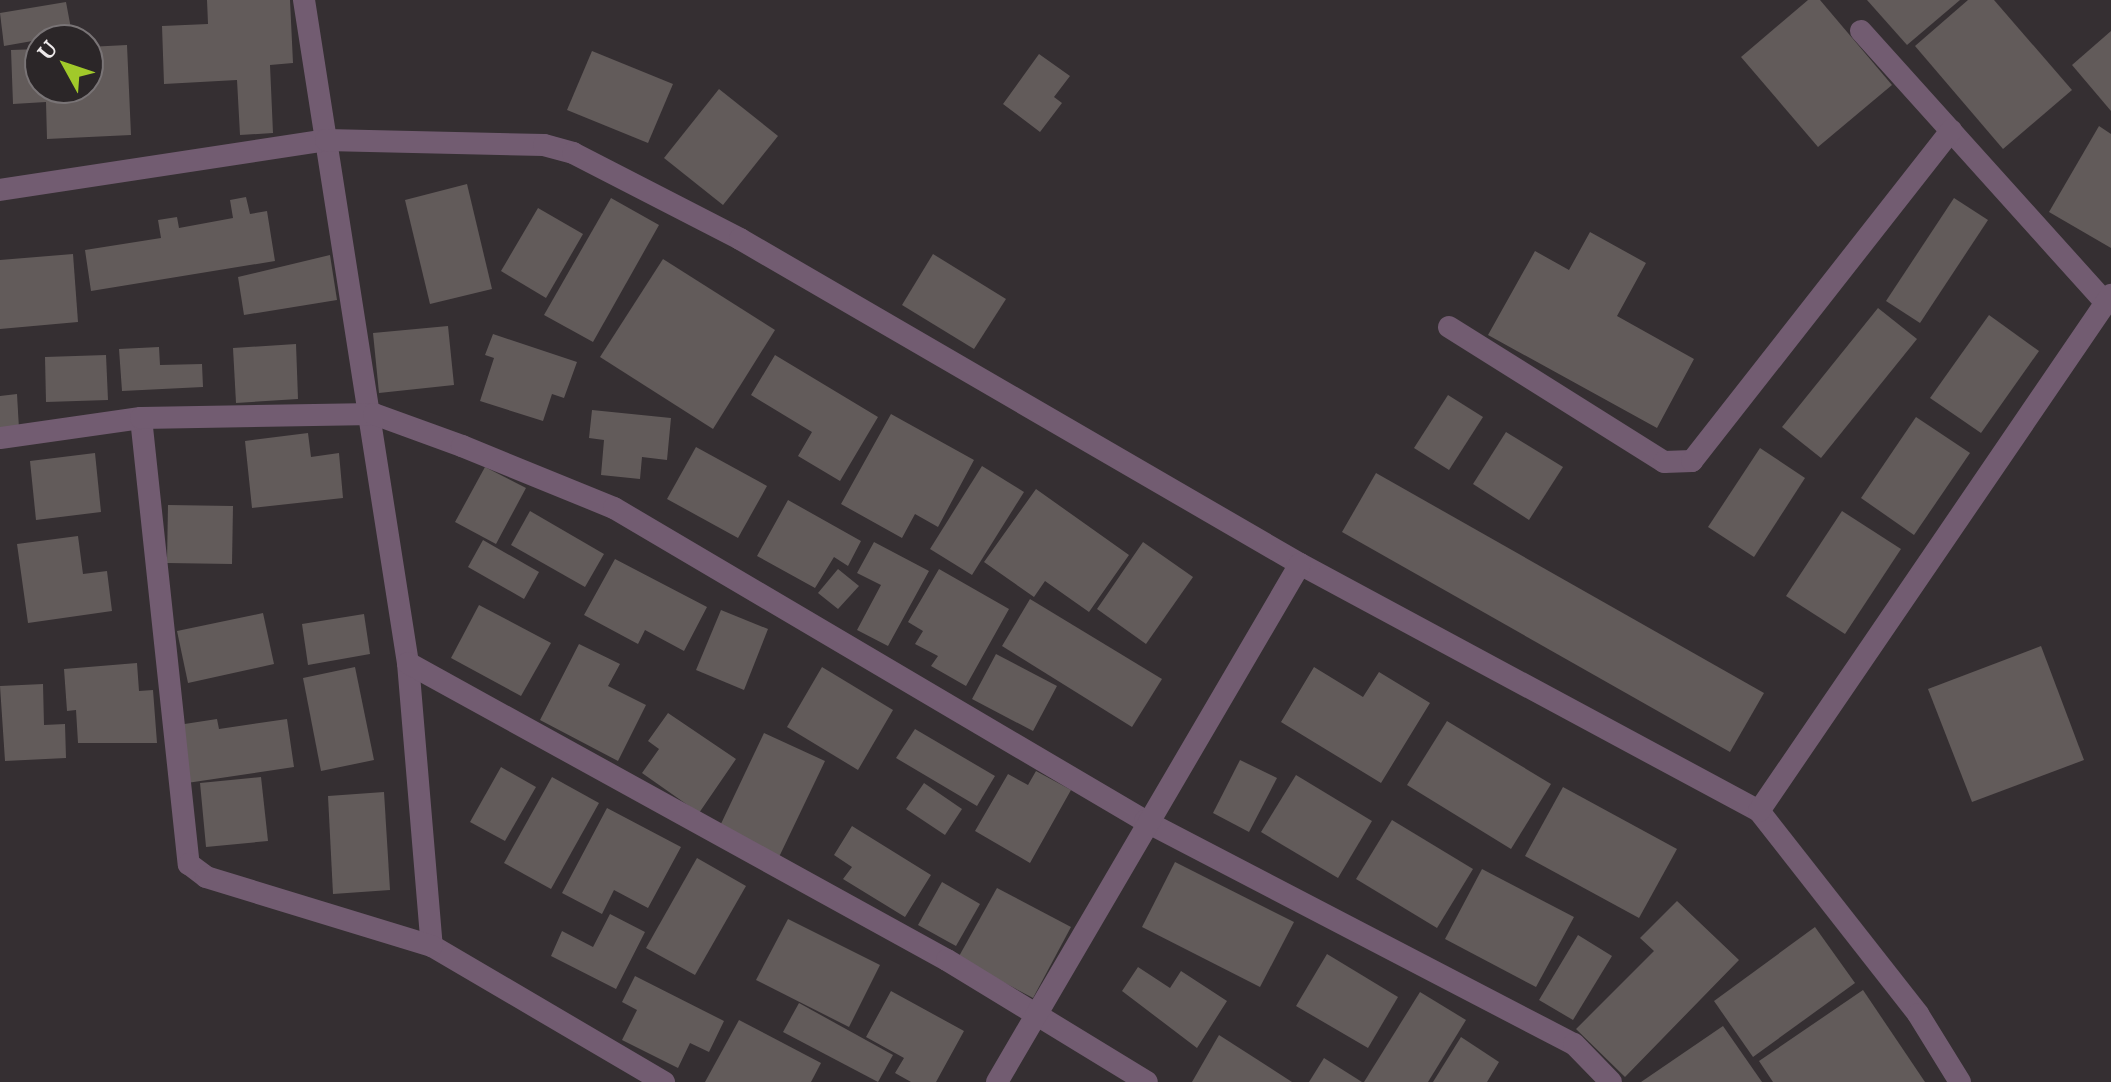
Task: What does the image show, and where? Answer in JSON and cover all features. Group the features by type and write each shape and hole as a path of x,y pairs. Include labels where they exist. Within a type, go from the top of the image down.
{"street":[{"path":"304,0 374,414 408,663 432,946"},
{"path":"1759,811 2109,299 1861,31"},
{"path":"1449,327 1664,462 1692,461 1951,131"},
{"path":"0,190 326,140 544,145 573,153 740,239 1300,564 1759,811 1918,1014 1960,1082"},
{"path":"0,438 141,418 374,414 614,508 1145,821 1574,1044 1611,1082"},
{"path":"141,418 189,864 206,877 432,946 664,1082"},
{"path":"997,1082 1145,821 1300,564"},
{"path":"408,663 1035,1014 1147,1082"}],"building":[{"path":"207,0 290,0 293,63 270,65 273,133 240,135 237,80 164,84 162,26 208,24"},
{"path":"1808,0 1820,0 1892,85 1818,147 1741,57"},
{"path":"1867,0 1960,0 1907,45"},
{"path":"1968,0 1994,0 2072,90 2003,149 1915,46"},
{"path":"66,2 70,24 24,24 24,42 4,46 0,13"},
{"path":"2111,31 2111,111 2072,65"},
{"path":"127,45 131,135 47,139 46,104 104,104 104,46"},
{"path":"11,50 24,50 24,103 13,104"},
{"path":"592,51 673,84 648,143 567,110"},
{"path":"1039,54 1070,76 1054,97 1062,103 1040,132 1003,104"},
{"path":"719,89 778,136 723,205 664,158"},
{"path":"2099,126 2111,134 2111,248 2049,212"},
{"path":"467,184 492,289 430,304 405,200"},
{"path":"246,197 250,214 267,211 275,261 91,291 85,250 161,238 158,220 177,217 179,228 233,218 230,200"},
{"path":"611,198 659,225 593,342 544,315"},
{"path":"1954,198 1988,220 1920,323 1886,301"},
{"path":"538,208 583,234 546,298 501,271"},
{"path":"1590,232 1646,263 1617,316 1694,359 1657,428 1488,335 1535,251 1569,270"},
{"path":"73,254 78,322 0,329 0,260"},
{"path":"933,254 1006,299 974,349 902,305"},
{"path":"330,255 337,300 244,315 238,277"},
{"path":"663,259 775,330 713,429 600,357"},
{"path":"1878,308 1917,339 1821,458 1782,427"},
{"path":"1989,315 2039,351 1981,433 1930,398"},
{"path":"448,326 454,385 379,393 373,333"},
{"path":"493,334 577,362 564,398 552,394 543,421 480,401 494,358 485,355"},
{"path":"296,344 298,399 236,403 233,348"},
{"path":"159,347 160,365 202,364 203,387 122,391 119,349"},
{"path":"106,355 108,400 46,402 45,357"},
{"path":"775,355 878,417 840,481 798,456 812,432 751,395"},
{"path":"17,394 19,429 0,431 0,396"},
{"path":"1448,395 1483,417 1449,470 1414,448"},
{"path":"592,410 671,418 667,460 642,457 640,479 601,475 604,440 589,438"},
{"path":"891,414 974,460 938,527 915,514 902,538 841,504"},
{"path":"1916,417 1970,453 1914,535 1861,498"},
{"path":"1506,432 1563,467 1529,520 1473,484"},
{"path":"308,433 311,457 339,453 343,498 252,508 245,441"},
{"path":"696,447 767,486 738,538 667,499"},
{"path":"1760,448 1805,478 1754,557 1708,527"},
{"path":"95,453 101,512 36,520 30,461"},
{"path":"982,466 1024,492 972,575 930,549"},
{"path":"485,467 526,488 496,544 455,522"},
{"path":"1376,473 1764,693 1730,752 1342,532"},
{"path":"1036,489 1129,555 1089,612 1045,581 1034,597 984,562"},
{"path":"788,500 861,541 848,566 834,557 815,588 757,556"},
{"path":"168,505 233,506 232,564 167,563"},
{"path":"530,511 604,554 585,587 511,545"},
{"path":"1842,511 1901,549 1845,634 1786,596"},
{"path":"78,536 83,574 107,571 112,611 28,623 17,544"},
{"path":"483,540 539,572 524,599 468,567"},
{"path":"874,542 929,571 888,646 857,630 881,585 857,573"},
{"path":"1143,542 1193,577 1146,644 1097,609"},
{"path":"615,559 707,607 684,651 645,630 638,644 584,615"},
{"path":"838,569 859,586 838,609 818,593"},
{"path":"939,569 1009,609 966,686 931,666 938,656 915,644 923,631 908,622"},
{"path":"1030,599 1162,679 1132,727 1002,646"},
{"path":"479,605 551,643 521,696 451,658"},
{"path":"721,610 768,629 744,690 696,670"},
{"path":"263,613 274,664 188,683 177,631"},
{"path":"364,614 370,654 308,665 302,624"},
{"path":"579,644 620,664 608,686 646,705 618,761 540,720"},
{"path":"2041,646 2084,760 1972,802 1928,689"},
{"path":"996,654 1057,686 1033,731 972,699"},
{"path":"137,663 139,691 153,690 157,743 78,743 76,710 67,711 64,669"},
{"path":"355,667 374,760 321,771 303,678"},
{"path":"822,667 893,710 858,770 787,727"},
{"path":"1314,667 1363,697 1379,672 1430,703 1381,783 1281,722"},
{"path":"43,684 44,725 65,724 66,758 5,761 0,686"},
{"path":"668,713 736,759 699,813 642,773 659,749 648,741"},
{"path":"217,719 219,729 287,719 294,767 187,783 178,725"},
{"path":"1447,721 1551,784 1511,849 1407,785"},
{"path":"915,729 995,776 977,806 896,758"},
{"path":"764,733 825,761 779,857 719,828"},
{"path":"1240,760 1277,778 1249,832 1213,813"},
{"path":"501,767 536,787 505,841 470,822"},
{"path":"1036,771 1071,790 1030,863 975,831 1008,774 1028,785"},
{"path":"1296,775 1372,821 1338,878 1261,832"},
{"path":"261,777 268,841 206,847 200,783"},
{"path":"552,777 599,803 551,889 504,863"},
{"path":"924,783 962,809 945,835 906,809"},
{"path":"1563,787 1677,849 1639,918 1525,856"},
{"path":"384,792 390,890 333,894 328,796"},
{"path":"607,808 681,847 648,908 614,890 602,914 562,893"},
{"path":"1392,820 1473,869 1437,928 1356,879"},
{"path":"852,826 931,875 905,917 843,879 852,867 834,855"},
{"path":"697,858 746,886 695,975 646,948"},
{"path":"1175,862 1294,922 1260,987 1142,927"},
{"path":"1482,869 1574,917 1536,987 1445,939"},
{"path":"942,882 980,904 956,946 918,925"},
{"path":"997,888 1071,927 1033,998 958,958"},
{"path":"1677,901 1739,960 1625,1077 1576,1029 1654,951 1640,938"},
{"path":"610,914 645,932 616,989 551,956 562,931 593,947"},
{"path":"788,919 880,965 849,1027 756,980"},
{"path":"1815,927 1855,983 1753,1057 1714,1001"},
{"path":"1578,935 1612,956 1573,1020 1539,1000"},
{"path":"1327,954 1398,997 1368,1048 1296,1006"},
{"path":"1138,967 1170,988 1181,971 1227,1001 1197,1048 1122,991"},
{"path":"635,976 724,1021 709,1052 690,1043 678,1068 622,1040 637,1010 622,1002"},
{"path":"1863,990 1925,1082 1773,1082 1759,1061"},
{"path":"891,991 964,1031 936,1082 911,1082 895,1073 904,1058 866,1037"},
{"path":"1420,992 1466,1020 1428,1082 1364,1082"},
{"path":"799,1003 893,1055 878,1082 783,1032"},
{"path":"739,1020 821,1063 811,1082 705,1082"},
{"path":"1723,1026 1762,1082 1641,1082"},
{"path":"1219,1035 1292,1082 1192,1082"},
{"path":"1461,1037 1499,1062 1487,1082 1433,1082"},
{"path":"1324,1058 1362,1082 1309,1082"}]}
